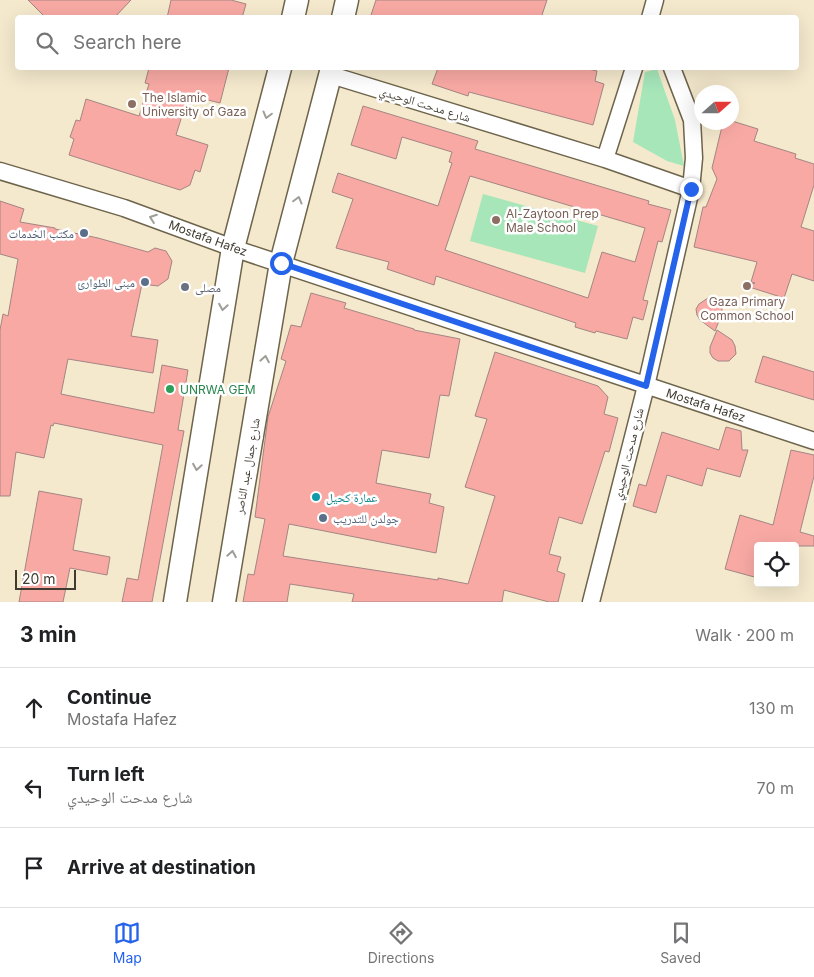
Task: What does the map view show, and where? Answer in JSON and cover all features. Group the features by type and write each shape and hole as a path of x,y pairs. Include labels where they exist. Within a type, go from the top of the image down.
{"main road":[{"path":"293,15 297,0"},
{"path":"344,15 347,0"},
{"path":"175,602 233,248 279,70"},
{"name":"شارع جمال عبد الناصر","path":"224,602 281,263 332,71"}],"street":[{"path":"651,15 655,0"},
{"path":"605,159 633,70"},
{"name":"شارع مدحت الوحيدي","path":"591,602 646,386 691,189 694,158 692,120 673,70"},
{"name":"شارع مدحت الوحيدي","path":"332,71 605,159 691,189"},
{"name":"Mostafa Hafez","path":"0,171 124,208 233,248 814,440"}],"green space":[{"path":"657,70 675,120 684,166 667,161 633,142 645,72"},
{"path":"483,194 598,226 585,273 470,241"}],"building":[{"path":"28,0 131,0 117,15 43,15"},
{"path":"171,0 231,0 246,4 243,15 168,15"},
{"path":"376,0 547,0 542,15 371,15"},
{"path":"148,70 228,70 220,103 200,98 199,103 187,100 176,135 208,145 200,172 195,170 190,185 180,190 69,155 74,139 70,137 76,120 80,121 86,99 139,116 149,84 145,83"},
{"path":"437,70 593,70 597,71 595,81 604,84 593,125 469,92 468,96 432,84"},
{"path":"363,106 478,141 475,149 649,201 648,204 671,210 662,242 658,241 643,300 648,301 643,320 633,317 627,339 596,331 595,333 575,327 576,323 436,276 434,285 387,269 389,262 336,248 353,199 332,192 338,173 438,206 452,163 449,162 452,152 402,137 396,159 351,145","holes":["470,176 645,228 635,262 602,252 588,298 445,250"]},
{"path":"739,123 758,129 754,141 796,154 795,158 814,164 814,185 801,227 814,231 814,281 792,274 784,298 746,286 755,283 751,282 757,262 694,247 703,207 706,207 717,179 712,168 721,130 739,130"},
{"path":"0,201 24,209 20,222 98,238 148,252 155,248 166,251 172,261 168,279 158,286 142,284 131,336 158,340 153,373 68,359 61,394 154,413 162,365 188,370 178,430 184,431 152,602 122,602 127,578 138,580 163,445 54,423 53,426 51,425 44,458 16,452 10,496 0,496 0,330 3,314 8,316 18,259 0,254"},
{"path":"311,293 346,303 344,308 414,330 460,339 449,396 440,395 429,458 382,450 376,483 431,494 429,503 444,507 436,553 289,524 283,556 468,584 495,496 465,487 487,419 475,416 495,352 598,386 608,397 604,414 618,418 609,452 605,451 582,524 559,517 549,554 561,557 557,571 565,574 558,602 549,602 504,590 502,602 352,602 354,594 290,584 287,602 243,602 248,574 254,575 265,519 255,517 268,417 286,361 281,359 291,325 301,327"},
{"path":"708,298 714,299 722,308 715,331 700,320 697,315 696,309 699,304"},
{"path":"717,330 732,340 735,346 736,354 729,361 718,361 710,353 710,347"},
{"path":"763,356 814,372 814,400 755,382"},
{"path":"726,427 741,431 742,450 748,450 740,477 707,468 702,486 667,475 656,513 633,506 639,484 646,486 662,432 719,450"},
{"path":"791,450 814,455 814,476 800,532 814,536 814,546 799,546 799,542 754,542 754,577 725,569 740,515 773,525"},
{"path":"39,491 82,499 73,550 110,557 107,575 70,568 63,602 19,602"}],"place":[{"name":"The Islamic University of Gaza","path":"132,104"},
{"name":"Al-Zaytoon Prep Male School","path":"496,220"},
{"name":"مكتب الخدمات","path":"84,233"},
{"name":"مبنى الطوارئ","path":"145,282"},
{"name":"Gaza Primary Common School","path":"747,286"},
{"name":"مصلى","path":"185,287"},
{"name":"UNRWA GEM","path":"170,389"},
{"name":"عمارة كحيل","path":"316,497"},
{"name":"جولدن للتدريب","path":"323,518"}],"route":[{"path":"281,263 646,386 691,189"}]}
